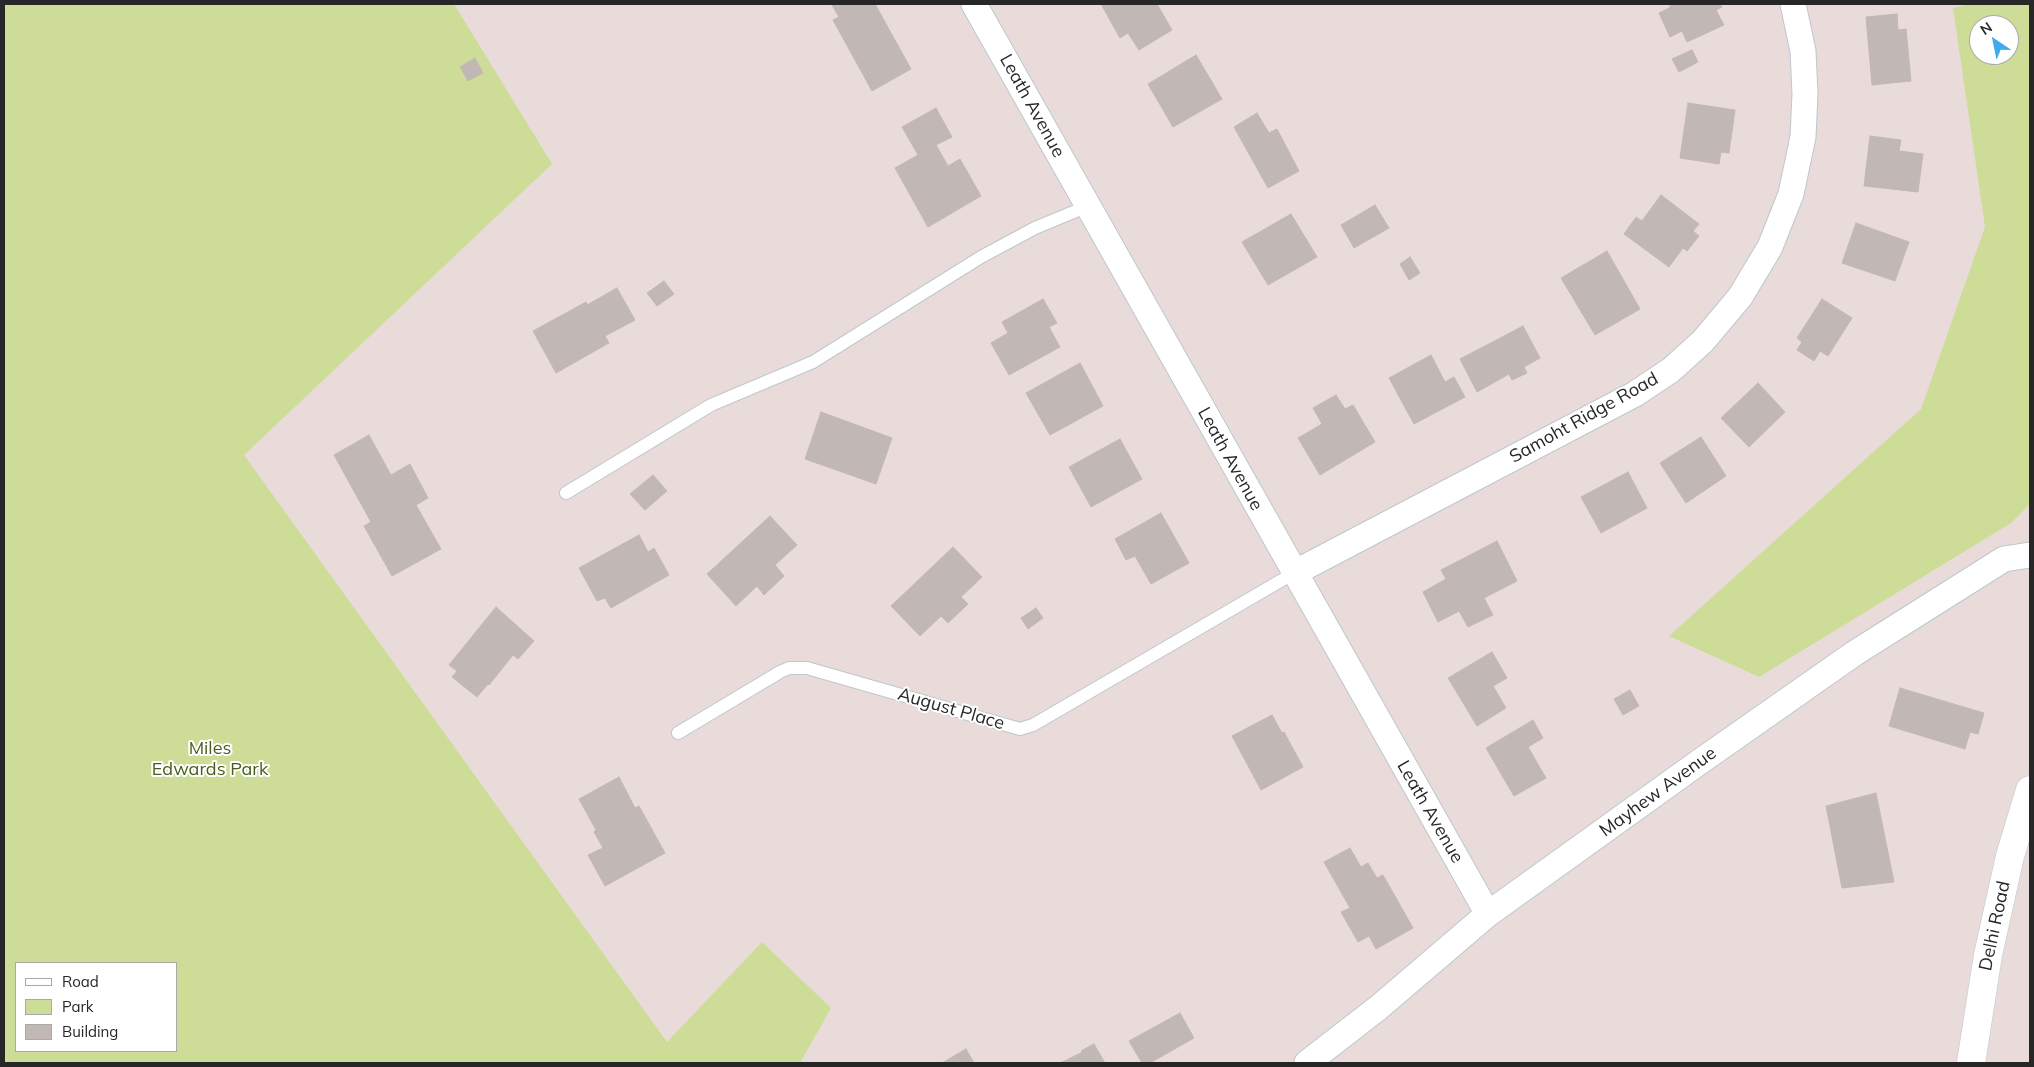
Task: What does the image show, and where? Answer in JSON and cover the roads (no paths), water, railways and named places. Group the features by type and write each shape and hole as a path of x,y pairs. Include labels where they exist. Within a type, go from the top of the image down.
{"street":[{"name":"Leath Avenue","path":"974,4 1488,914"},
{"name":"Samoht Ridge Road","path":"1294,573 1635,394 1671,370 1703,341 1740,297 1770,248 1791,194 1803,137 1805,94 1803,51 1793,4"},
{"name":"Mayhew Avenue","path":"1307,1063 1378,1008 1488,914 1690,768 1855,653 2004,559 2030,555"},
{"name":"Delhi Road","path":"1971,1063 1988,956 2010,856 2030,790"}],"lane":[{"path":"566,493 711,405 814,362 981,257 1035,228 1088,206"},
{"name":"August Place","path":"678,733 789,668 807,668 1020,729 1033,725 1294,573"}],"park label":[{"name":"Miles Edwards Park","path":"210,760"}]}
